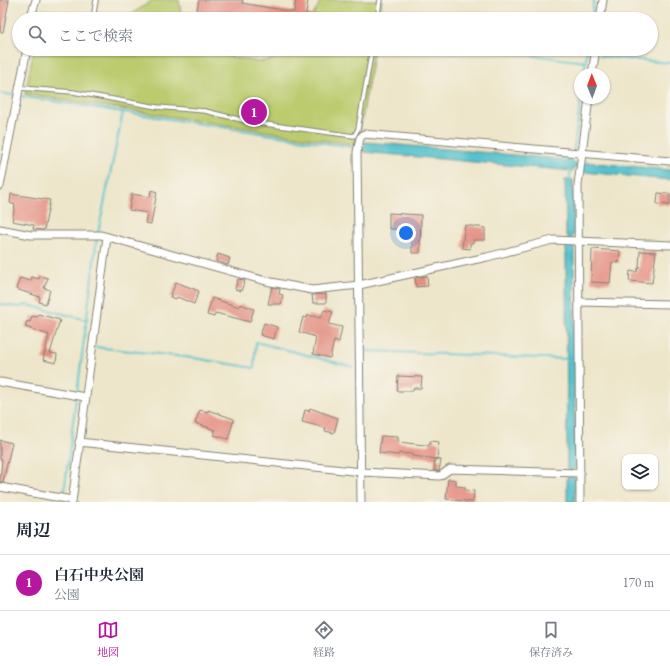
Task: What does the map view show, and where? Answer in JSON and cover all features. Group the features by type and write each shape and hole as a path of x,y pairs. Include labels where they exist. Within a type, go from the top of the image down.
{"street":[{"path":"32,12 36,0"},
{"path":"601,12 602,0"},
{"path":"0,186 18,88 26,56"},
{"path":"593,68 595,56"},
{"path":"580,502 574,473 579,302 573,240 579,166 588,104"},
{"path":"361,502 362,472 357,152 358,144 364,134 670,161"},
{"path":"0,229 31,235 101,236 302,290 339,288 359,285 487,257 553,240 670,245"},
{"path":"0,487 67,500 79,442 79,396 92,347 101,236"},
{"path":"579,302 670,304"},
{"path":"0,382 79,396"},
{"path":"79,442 362,472 440,476 450,469 574,473"}],"lane":[{"path":"94,12 96,0"},
{"path":"378,12 380,0"},
{"path":"18,88 73,92 157,107 205,111 250,122 354,136 358,129 371,56"}],"green space":[{"path":"153,0 179,0 181,12 135,12"},
{"path":"321,0 382,0 380,12 315,12"},
{"path":"41,10 53,12 41,12"},
{"path":"33,56 227,56 258,62 273,60 279,56 373,56 360,131 354,145 25,94"}],"water":[{"path":"365,142 571,160 575,164 584,165 586,162 670,170 670,180 584,172 584,169 574,168 573,171 363,152"},
{"path":"565,180 573,180 574,235 572,235 572,245 574,245 575,468 573,469 573,477 575,477 575,502 567,502 567,477 569,477 569,469 567,469 566,245 568,245 568,235 566,235"}],"building":[{"path":"0,0 9,0 3,32 0,32"},
{"path":"199,0 243,0 242,3 294,12 197,12"},
{"path":"296,0 308,0 306,12 294,12"},
{"path":"151,190 157,192 151,224 145,223 147,213 129,210 132,194 150,197"},
{"path":"658,193 670,194 670,205 657,204"},
{"path":"11,194 50,200 44,230 33,229 34,225 12,221 15,205 10,203"},
{"path":"389,213 421,215 420,253 412,253 412,229 389,229"},
{"path":"465,225 485,228 485,240 473,240 473,243 470,243 470,249 462,248"},
{"path":"592,249 620,251 619,263 612,262 610,283 591,282"},
{"path":"640,251 656,252 652,283 629,281 630,271 637,272 639,268"},
{"path":"218,254 230,258 228,265 216,261"},
{"path":"40,276 48,278 44,288 50,290 46,304 39,302 40,297 16,289 20,278 31,281 32,277 39,279"},
{"path":"427,276 428,286 416,287 415,278"},
{"path":"238,279 245,280 241,291 235,289"},
{"path":"176,282 199,291 194,304 177,297 176,299 170,297"},
{"path":"272,287 280,289 279,294 283,295 281,304 268,304"},
{"path":"326,294 326,303 313,303 312,295"},
{"path":"212,298 239,307 240,304 254,309 250,322 216,313 214,317 207,315"},
{"path":"324,310 333,312 329,324 342,327 339,342 334,341 330,358 313,354 316,337 299,332 303,317 307,318 308,315 321,318"},
{"path":"38,314 60,320 50,353 57,354 56,363 43,360 49,335 25,327 27,321 30,322 32,316 37,317"},
{"path":"264,323 277,327 274,339 260,335"},
{"path":"398,376 422,377 421,388 413,388 413,391 397,391"},
{"path":"310,408 338,418 334,433 325,431 326,428 302,422 305,410 309,411"},
{"path":"200,410 208,412 208,410 234,419 228,439 214,435 215,430 195,423"},
{"path":"381,436 398,437 398,442 425,445 430,445 430,441 439,442 437,459 412,456 412,454 399,453 399,455 379,453"},
{"path":"0,440 12,443 3,482 0,482 2,459 0,459"},
{"path":"435,459 441,460 439,471 434,471"},
{"path":"448,479 456,480 456,486 465,487 465,490 474,491 473,502 446,499"}],"waterway":[{"path":"592,12 594,0"},
{"path":"537,56 586,62"},
{"path":"585,68 586,56"},
{"path":"600,56 670,63"},
{"path":"0,93 364,149"},
{"path":"574,149 580,104"},
{"path":"98,233 123,112"},
{"path":"570,168 570,181"},
{"path":"77,394 97,237"},
{"path":"0,304 17,307 28,305 87,320"},
{"path":"95,347 194,358 254,368 256,342 353,367"},
{"path":"366,351 569,359"},
{"path":"63,502 76,398"}],"place":[{"name":"白石中央公園","path":"254,112"}]}
